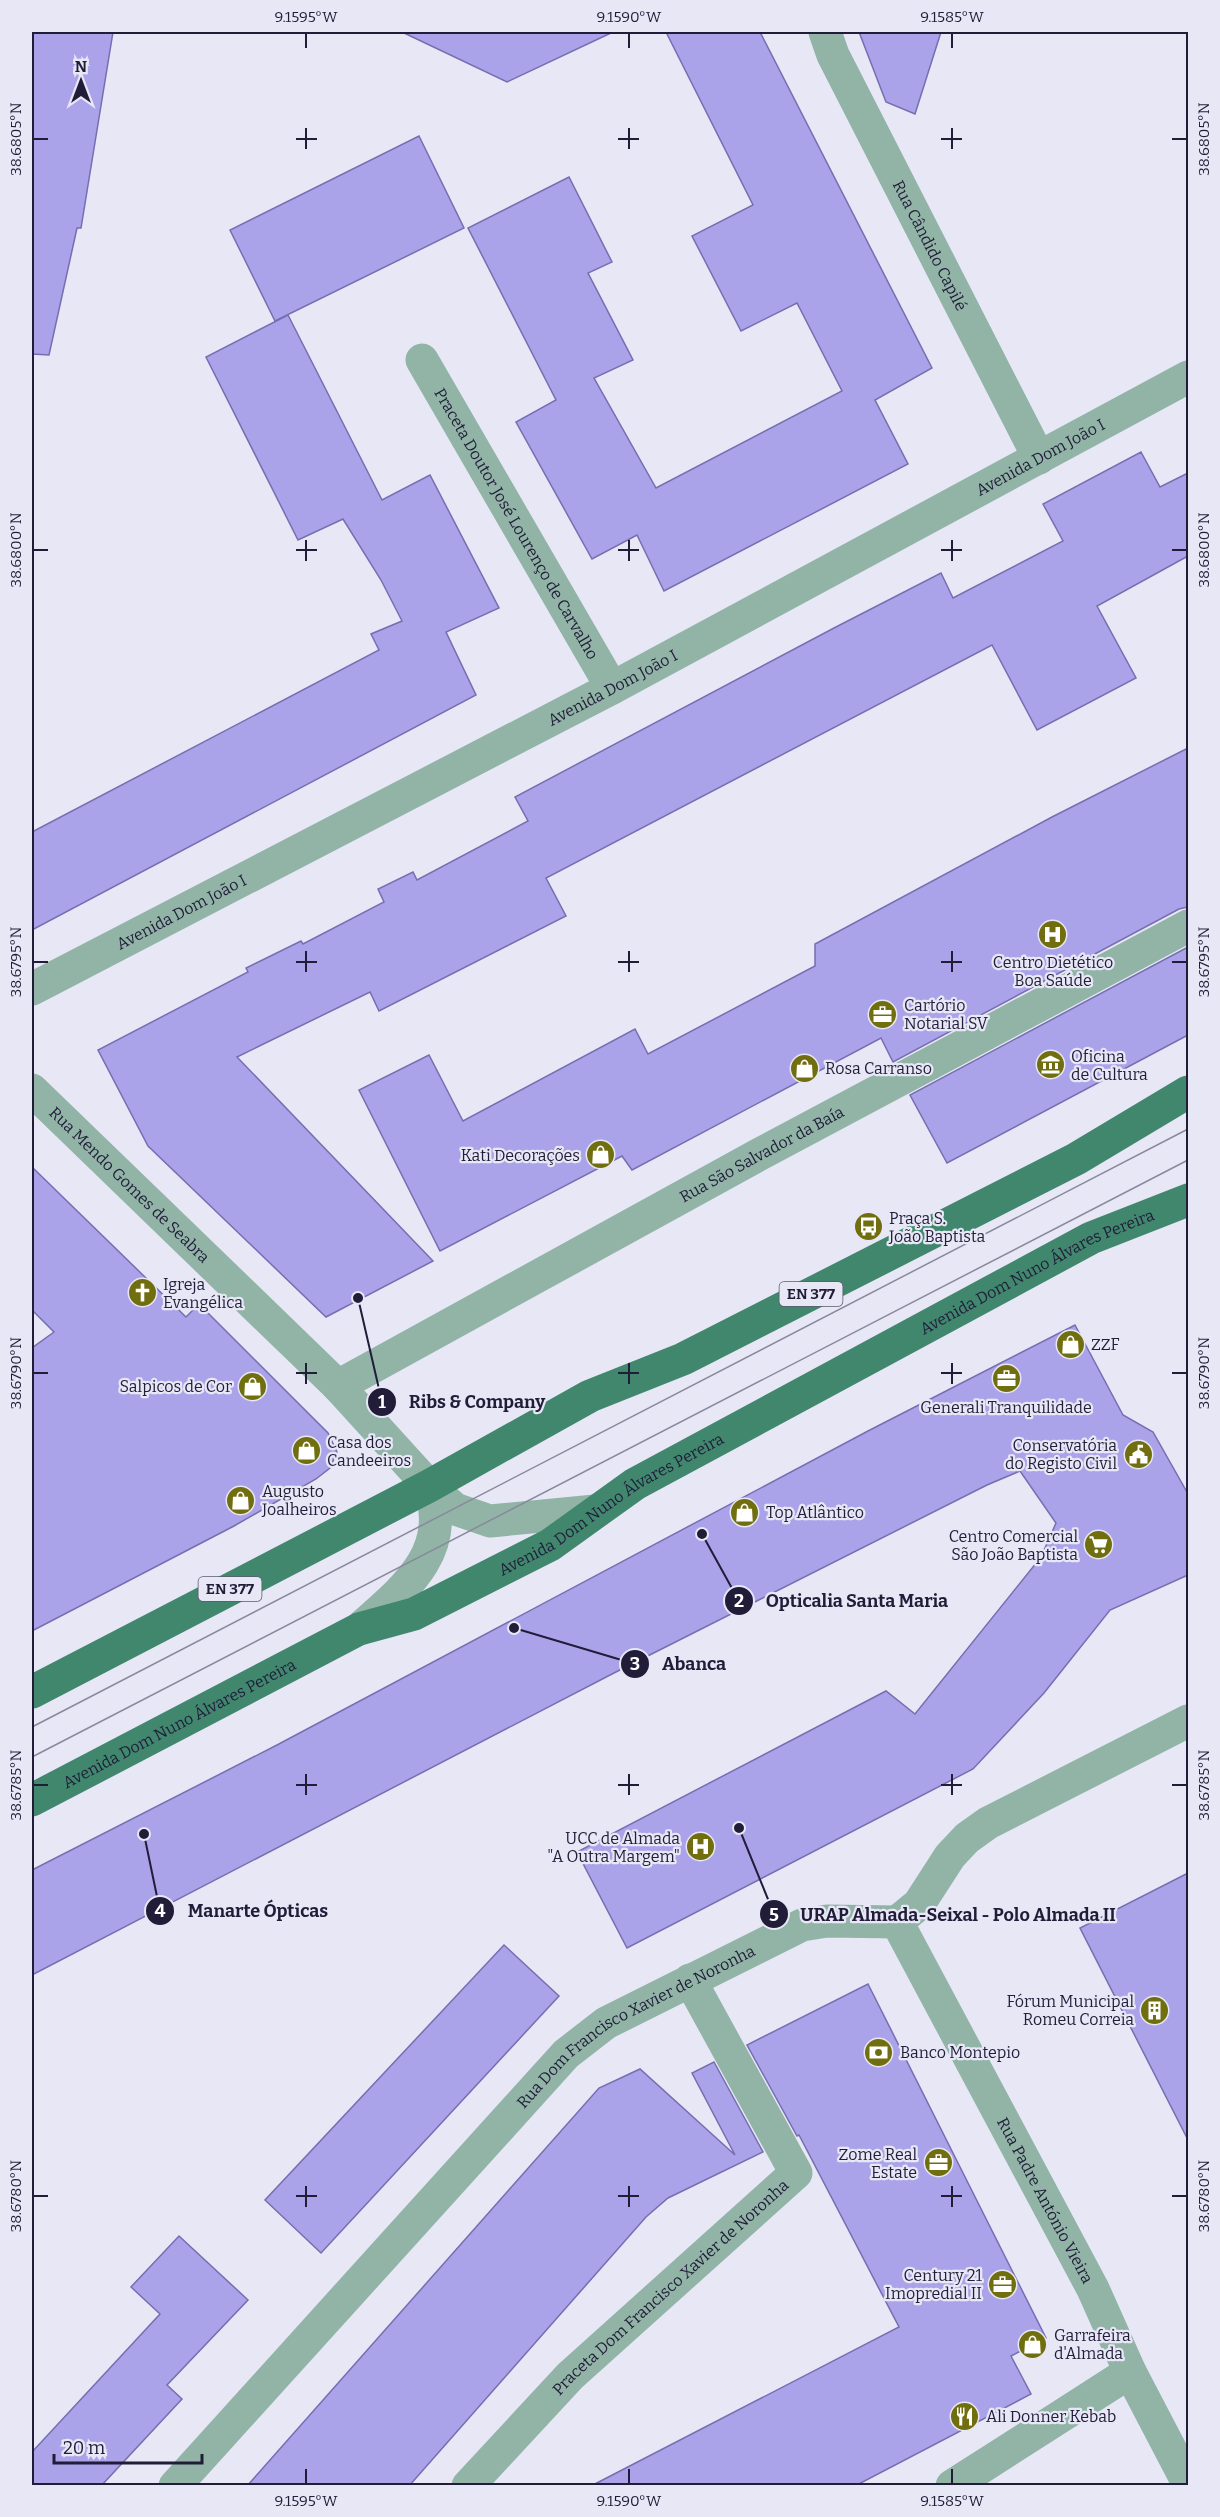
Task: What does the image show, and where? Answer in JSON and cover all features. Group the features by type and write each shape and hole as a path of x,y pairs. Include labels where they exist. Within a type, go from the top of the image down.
{"main road":[{"name":"EN 377","path":"32,1692 429,1486 590,1395 683,1359 1076,1159 1188,1092"},
{"name":"Avenida Dom Nuno Álvares Pereira","path":"32,1800 359,1629 414,1614 550,1545 635,1484 1091,1238 1188,1200"}],"street":[{"name":"Rua Cândido Capilé","path":"825,32 833,55 1039,458"},
{"name":"Praceta Doutor José Lourenço de Carvalho","path":"422,360 612,688"},
{"name":"Avenida Dom João I","path":"32,989 612,688 1188,377"},
{"name":"Rua São Salvador da Baía","path":"338,1386 750,1160 1188,926"},
{"name":"Rua Mendo Gomes de Seabra","path":"32,1090 338,1386 429,1486 455,1509 490,1521 595,1511"},
{"name":"Rua Mendo Gomes de Seabra","path":"359,1629 411,1583 429,1552 437,1517 429,1486"},
{"path":"897,1922 919,1904 950,1856 967,1838 988,1823 1188,1721"},
{"name":"Rua Dom Francisco Xavier de Noronha","path":"175,2486 566,2054 606,2023 802,1925 827,1921 897,1922"},
{"name":"Rua Padre António Vieira","path":"897,1922 1093,2289 1130,2372 1188,2483"},
{"name":"Praceta Dom Francisco Xavier de Noronha","path":"468,2486 570,2376 796,2173 690,1980"},
{"path":"952,2486 1130,2372"}],"building":[{"path":"32,32 113,32 81,228 77,228 49,355 32,354"},
{"path":"402,32 613,32 507,82"},
{"path":"666,32 760,32 932,368 875,400 908,464 664,591 637,535 592,559 516,422 556,400 468,228 569,177 612,262 588,273 633,360 594,378 656,488 842,391 797,303 741,331 692,236 753,205"},
{"path":"859,32 941,32 915,114 886,102"},
{"path":"419,136 464,228 275,321 230,230"},
{"path":"288,315 382,500 430,475 499,608 446,632 476,695 32,930 32,832 379,650 371,634 402,621 381,580 343,519 298,540 206,357"},
{"path":"1141,452 1160,487 1188,473 1188,556 1097,606 1136,678 1037,730 992,645 546,878 566,916 379,1011 370,992 237,1057 433,1261 326,1317 148,1146 98,1050 248,972 246,968 301,941 303,944 384,902 378,889 413,872 417,880 528,821 515,797 834,628 941,573 953,598 1063,541 1043,504"},
{"path":"1188,748 1188,907 1179,909 893,1062 881,1038 632,1170 622,1156 440,1251 359,1090 429,1055 463,1121 635,1029 648,1054 815,966 815,944 1052,817"},
{"name":"Oficina de Cultura","path":"1188,947 1188,1035 947,1163 910,1095"},
{"path":"32,1167 186,1317 199,1304 328,1433 337,1452 330,1468 316,1479 234,1526 32,1631 32,1348 54,1332 32,1310"},
{"path":"1075,1325 1123,1415 1153,1432 1188,1494 1188,1575 1110,1610 1044,1693 973,1769 627,1948 577,1852 886,1691 915,1714 1041,1557 1056,1523 1020,1471 987,1485 612,1674 32,1975 32,1870 277,1745 868,1431"},
{"name":"Fórum Municipal Romeu Correia","path":"1188,1873 1188,2140 1080,1928"},
{"path":"504,1945 559,1996 321,2253 265,2200"},
{"path":"868,1984 1046,2338 1011,2356 1031,2394 855,2486 591,2486 899,2327 799,2135 797,2136 747,2045"},
{"path":"714,2062 763,2152 668,2198 646,2217 409,2486 247,2486 599,2088 640,2069 735,2155 692,2073"},
{"path":"179,2236 248,2300 167,2385 182,2399 101,2486 32,2486 32,2452 160,2314 131,2287"}],"tram line":[{"path":"32,1727 1188,1129"},
{"path":"32,1757 1188,1160"}],"place":[{"name":"Centro Dietético Boa Saúde","path":"1053,934"},
{"name":"Cartório Notarial SV","path":"883,1014"},
{"name":"Oficina de Cultura","path":"1050,1065"},
{"name":"Rosa Carranso","path":"804,1068"},
{"name":"Kati Decorações","path":"601,1155"},
{"name":"Praça S. João Baptista","path":"868,1227"},
{"name":"Igreja Evangélica","path":"142,1293"},
{"name":"Ribs & Company","path":"358,1298"},
{"name":"ZZF","path":"1070,1344"},
{"name":"Generali Tranquilidade","path":"1006,1379"},
{"name":"Salpicos de Cor","path":"253,1386"},
{"name":"Casa dos Candeeiros","path":"306,1451"},
{"name":"Conservatória do Registo Civil","path":"1138,1454"},
{"name":"Augusto Joalheiros","path":"241,1500"},
{"name":"Top Atlântico","path":"745,1512"},
{"name":"Opticalia Santa Maria","path":"702,1534"},
{"name":"Centro Comercial São João Baptista","path":"1099,1545"},
{"name":"Abanca","path":"514,1628"},
{"name":"URAP Almada-Seixal - Polo Almada II","path":"739,1828"},
{"name":"Manarte Ópticas","path":"144,1834"},
{"name":"UCC de Almada \"A Outra Margem\"","path":"701,1847"},
{"name":"Fórum Municipal Romeu Correia","path":"1155,2010"},
{"name":"Banco Montepio","path":"879,2052"},
{"name":"Zome Real Estate","path":"938,2163"},
{"name":"Century 21 Imopredial II","path":"1003,2284"},
{"name":"Garrafeira d'Almada","path":"1033,2344"},
{"name":"Ali Donner Kebab","path":"965,2416"}]}
